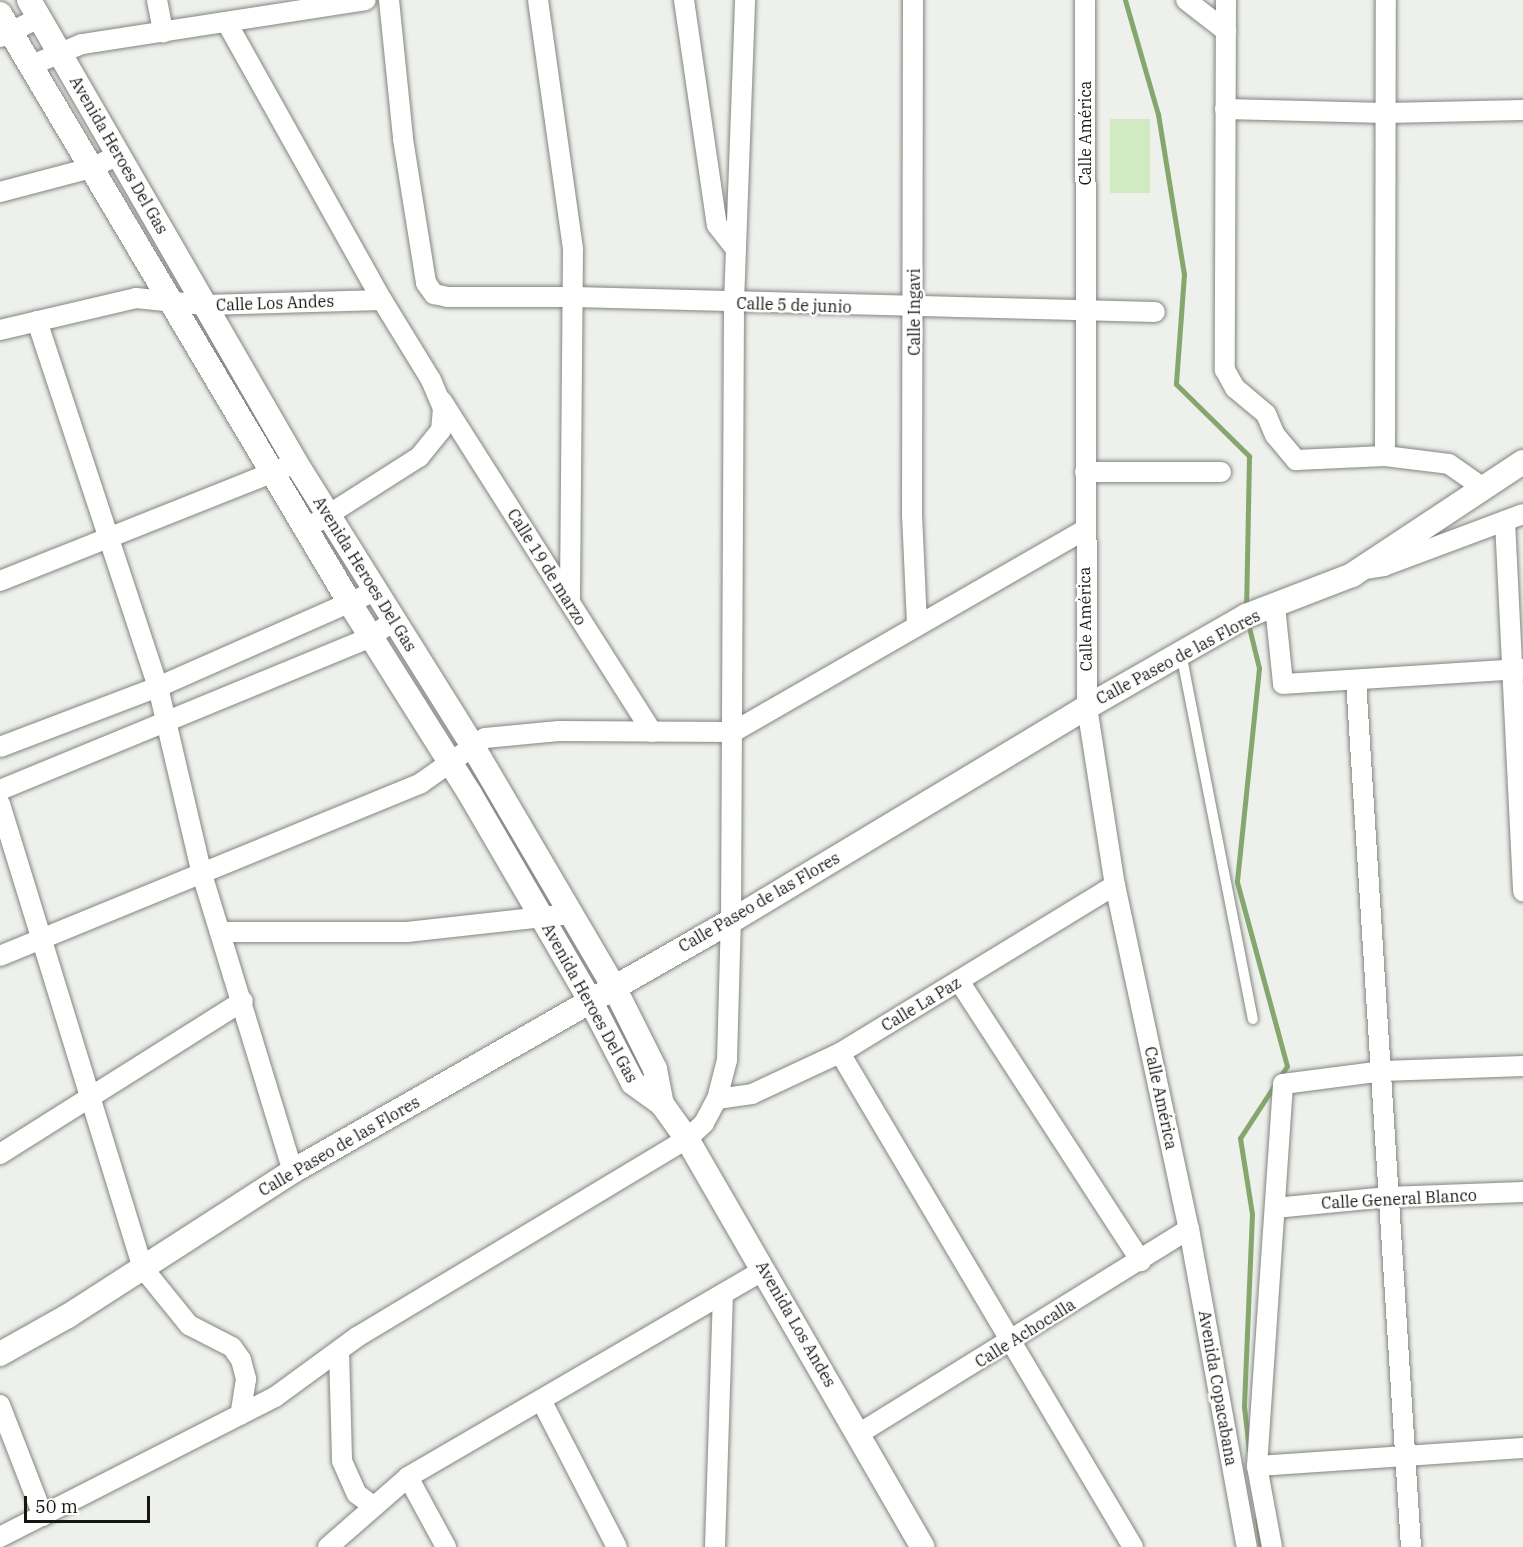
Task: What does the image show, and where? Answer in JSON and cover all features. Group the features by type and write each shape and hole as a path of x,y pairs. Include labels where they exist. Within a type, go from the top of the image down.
{"street":[{"path":"157,0 164,32"},
{"path":"32,65 59,50 366,0"},
{"name":"Calle 5 de junio","path":"389,0 403,139 426,283 434,294 448,297 574,297 914,309 1155,312"},
{"path":"538,0 573,249 570,602"},
{"path":"684,0 717,225 736,249"},
{"path":"0,1537 275,1397 339,1351 687,1139 704,1123 717,1099 727,1060 731,921 734,303 745,0"},
{"name":"Calle Ingavi","path":"913,0 912,513 917,624"},
{"name":"Calle América","path":"1085,0 1084,530 1087,706 1115,885 1189,1229"},
{"path":"1186,0 1226,31"},
{"path":"1226,0 1225,370 1235,388 1266,414 1275,435 1296,460 1385,456 1449,464 1481,486"},
{"path":"1385,456 1386,0"},
{"path":"4,27 34,9"},
{"name":"Avenida Heroes Del Gas","path":"34,9 296,463 472,744 613,985 655,1069 662,1104"},
{"name":"Calle 19 de marzo","path":"227,23 382,300 442,401 652,732"},
{"name":"Avenida Heroes Del Gas","path":"4,27 32,65 351,605 450,762 590,1000 633,1083 662,1104"},
{"path":"1226,109 1386,113 1523,110"},
{"path":"0,192 91,168 117,156"},
{"name":"Calle Los Andes","path":"0,330 136,298 205,305 382,300"},
{"path":"37,321 158,687 201,871 222,932 293,1171"},
{"path":"306,529 429,448 443,422 442,401"},
{"name":"Calle Paseo de las Flores","path":"0,1354 68,1316 293,1171 613,985 731,921 1087,706 1246,616 1360,570 1481,486 1523,462"},
{"path":"0,581 296,463"},
{"path":"1085,472 1221,472"},
{"path":"1360,570 1384,566 1514,517 1523,892"},
{"path":"0,956 201,871 421,783 472,744 485,738 508,734 733,732 917,624 1084,530"},
{"path":"0,747 158,687 351,605 376,591"},
{"path":"1275,606 1283,684 1518,669"},
{"path":"0,790 371,637 394,620"},
{"path":"1356,680 1383,1071 1387,1197 1411,1547"},
{"path":"0,804 142,1267 189,1325 232,1347 241,1360 246,1378 240,1415"},
{"name":"Calle La Paz","path":"717,1099 752,1094 840,1053 1115,885"},
{"path":"222,932 408,932 542,919 570,914"},
{"path":"959,981 1141,1261"},
{"path":"0,1154 90,1101 243,1001"},
{"path":"840,1053 1133,1547"},
{"path":"1272,1547 1257,1466 1283,1084 1383,1071 1523,1066"},
{"name":"Avenida Los Andes","path":"662,1104 687,1139 860,1434 923,1547"},
{"name":"Calle General Blanco","path":"1275,1208 1387,1197 1523,1192"},
{"name":"Calle Achocalla","path":"860,1434 1189,1229"},
{"name":"Avenida Copacabana","path":"1189,1229 1247,1547"},
{"path":"328,1547 408,1477 723,1296 764,1270"},
{"path":"715,1547 723,1296"},
{"path":"339,1351 342,1461 357,1494 374,1507"},
{"path":"541,1400 617,1547"},
{"path":"0,1405 43,1516"},
{"path":"1257,1466 1523,1448"},
{"path":"408,1477 446,1547"}],"lane":[{"path":"1181,653 1253,1019"}],"green space":[{"path":"1110,119 1150,119 1150,193 1110,193"}],"waterway":[{"path":"1125,0 1158,114 1184,274 1176,384 1249,456 1246,608"},
{"path":"1248,623 1259,668 1237,882 1287,1066 1240,1138 1252,1214 1244,1407 1249,1450"},
{"path":"1257,1519 1261,1547"}]}
